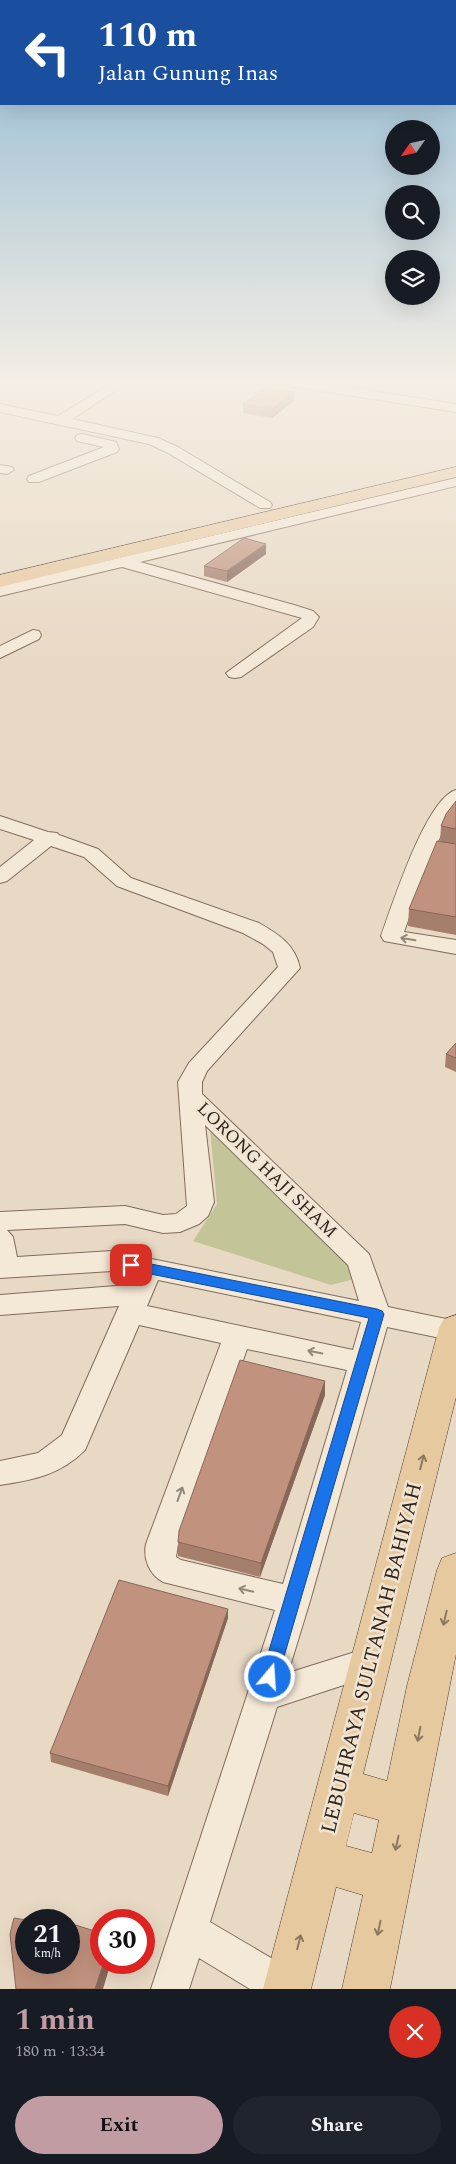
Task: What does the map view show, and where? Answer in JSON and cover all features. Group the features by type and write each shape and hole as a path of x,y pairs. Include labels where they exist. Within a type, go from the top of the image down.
{"main road":[{"path":"0,569 393,475"},
{"path":"0,581 444,475"},
{"name":"LEBUHRAYA SULTANAH BAHIYAH","path":"287,1989 456,1329"},
{"path":"366,1989 405,1806 428,1686 456,1570"},
{"path":"338,1788 405,1806"},
{"path":"320,1861 389,1880"}],"street":[{"path":"34,479 45,475"},
{"path":"215,475 265,505"},
{"path":"0,592 456,482"},
{"path":"123,562 288,608 312,617 307,623 235,673"},
{"path":"0,653 33,635"},
{"path":"456,796 441,813 433,851 392,936 456,947"},
{"name":"LORONG HAJI SHAM","path":"1,823 50,837 97,856 110,872 124,882 251,928 270,938 288,957 289,968 197,1068 190,1082 190,1096 360,1261 377,1314"},
{"path":"0,877 50,837"},
{"path":"0,1221 125,1215 163,1224 180,1223 190,1218 199,1210 202,1202 190,1096"},
{"path":"0,1238 3,1268 112,1262 140,1292 238,1336 363,1362"},
{"path":"0,1473 34,1469 60,1457 74,1442 140,1292"},
{"path":"0,1305 140,1292 377,1314 456,1329"},
{"path":"170,1989 294,1601 377,1314"},
{"path":"238,1336 166,1535 160,1557 162,1564 174,1572 294,1601"},
{"path":"264,1696 371,1662"},
{"path":"189,1930 287,1989"}],"green space":[{"path":"210,1129 353,1262 351,1280 331,1285 193,1241 217,1204"}],"building":[{"path":"244,538 266,544 227,571 204,566"},
{"path":"456,801 456,829 441,826 446,814"},
{"path":"437,841 456,844 456,917 409,909"},
{"path":"456,1043 456,1058 446,1054"},
{"path":"240,1360 325,1381 261,1563 178,1542 179,1531"},
{"path":"119,1580 228,1609 168,1786 50,1753"},
{"path":"15,1918 15,1974 80,1974 80,1926 90,1930 90,1974 100,1974 95,1989 16,1989 10,1934"}],"route":[{"path":"131,1265 377,1314 294,1601 270,1677"}]}
